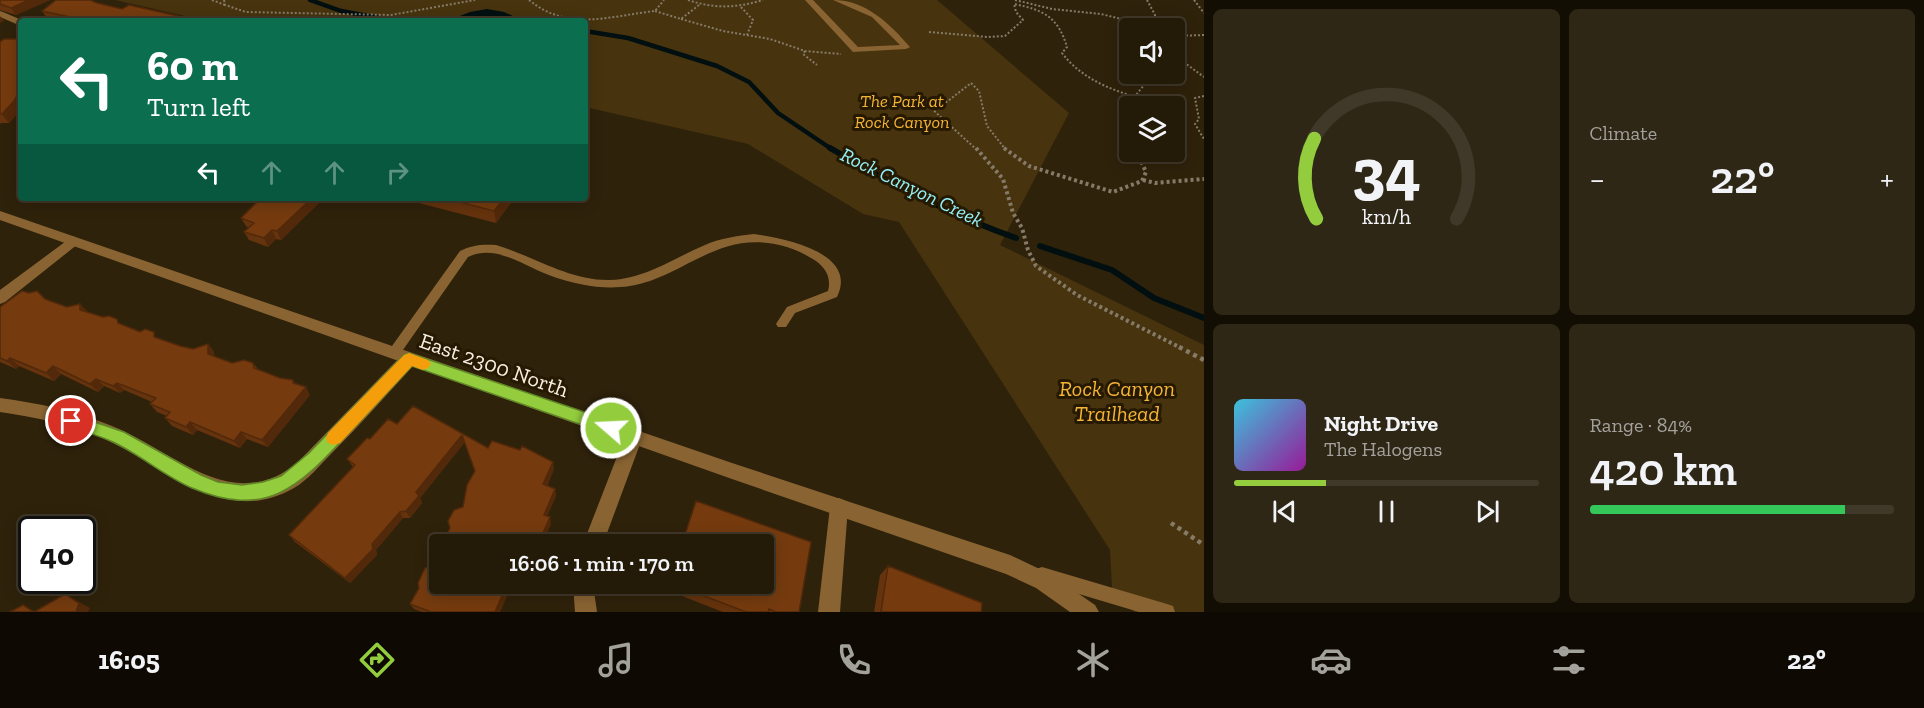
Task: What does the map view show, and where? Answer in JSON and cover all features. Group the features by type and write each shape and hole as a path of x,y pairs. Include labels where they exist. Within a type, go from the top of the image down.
{"street":[{"path":"0,14 18,22"},
{"name":"East 2300 North","path":"0,215 124,256 401,356 1010,565 1043,580 1088,612"},
{"path":"0,298 73,241"},
{"path":"0,405 57,417 118,437 194,480 218,490 242,493 263,490 286,482 315,459 401,356"},
{"path":"597,534 634,436"},
{"path":"829,612 840,507"},
{"path":"584,594 586,612"}],"lane":[{"path":"809,0 856,50 906,46 875,15 837,0"},
{"path":"401,356 426,304 464,254 482,247 498,250 549,271 580,280 611,284 637,280 719,242 742,238 769,238 814,254 828,265 835,278 836,288 833,294 791,310 782,324"},
{"path":"1010,565 1167,612"}],"path":[{"path":"212,0 246,12 352,15 402,14 476,0"},
{"path":"224,0 225,5"},
{"path":"529,0 549,13 567,18"},
{"path":"655,11 664,0"},
{"path":"688,0 718,8 740,6 763,0"},
{"path":"1014,0 1052,9 1101,14 1119,19"},
{"path":"1148,0 1155,18"},
{"path":"1194,0 1204,13"},
{"path":"681,19 699,4"},
{"path":"929,32 988,37 1005,36 1023,20 1016,12 1014,4 1038,10 1054,20 1061,29 1067,47 1062,53 1075,68 1123,94 1132,96"},
{"path":"740,6 753,20 747,35"},
{"path":"1038,10 1052,9"},
{"path":"588,19 605,19 655,11 711,28 770,39 805,51 845,54"},
{"path":"1185,35 1204,35"},
{"path":"805,51 804,54 817,64"},
{"path":"1185,63 1204,77"},
{"path":"1204,179 1155,183 1143,180 1113,192 1029,166 1018,160 987,129 980,107 979,91 971,83 948,101 932,109 968,140 1004,179 1013,213 1022,228 1028,250 1036,266 1077,295 1204,360"},
{"path":"1137,96 1146,84"},
{"path":"1204,96 1195,98 1199,119 1195,124 1204,139"},
{"path":"1142,162 1146,172 1143,180"},
{"path":"1171,523 1204,545"}],"green space":[{"name":"The Park at Rock Canyon","path":"115,0 937,0 1069,113 1000,245 1204,345 1204,612 1134,612 1112,588 1110,550 899,222 863,214 748,144 588,108 588,18 194,18"}],"shaded area":[{"path":"487,9 515,17 455,18"}],"building":[{"path":"0,0 29,0 11,8 0,4"},
{"path":"56,0 90,0 122,9 129,5 183,18 75,18 42,11"},
{"path":"4,39 18,39 18,94 2,114 0,114 0,42"},
{"path":"258,201 309,201 277,231 272,230 264,238 244,232 254,223 241,218"},
{"path":"456,201 502,201 494,211"},
{"path":"22,291 29,293 37,291 45,299 67,307 80,304 80,310 103,317 109,316 117,319 118,323 140,332 145,329 154,332 154,337 180,346 193,349 208,344 208,354 232,363 244,360 253,363 254,368 280,378 293,380 293,383 306,387 262,440 241,432 234,441 190,422 186,427 165,418 170,412 150,404 156,398 117,383 113,386 96,379 90,384 53,366 46,373 10,358 7,361 0,358 0,307"},
{"path":"413,406 488,448 492,441 520,450 522,446 553,462 543,484 555,489 544,515 550,517 542,534 447,534 450,528 448,521 454,510 463,507 467,485 475,471 462,435 416,492 419,496 406,511 400,512 372,544 373,549 345,578 289,535 355,465 347,459 367,438 370,439 388,419 397,424"},
{"path":"696,501 811,542 799,612 776,612 769,609 768,612 746,612 699,594 774,594 774,534 685,534"},
{"path":"888,566 982,603 981,612 881,612"},
{"path":"429,567 429,594 503,594 495,612 431,612 410,604 419,588 418,583 425,568"},
{"path":"65,594 79,603 76,612 34,612"},
{"path":"23,605 34,612 10,612"}],"waterway":[{"name":"Rock Canyon Creek","path":"310,0 341,11 379,18"},
{"name":"Rock Canyon Creek","path":"588,31 628,38 717,66 749,82 778,113 830,148"},
{"name":"Rock Canyon Creek","path":"830,148 921,198 1016,238"},
{"name":"Rock Canyon Creek","path":"1040,246 1112,270 1154,298 1204,318"}],"slow traffic":[{"path":"334,438 409,359 423,364"}],"route":[{"path":"71,421 118,437 196,481 218,490 242,493 263,490 286,482 315,459 409,359 611,428"}],"park label":[{"name":"Rock Canyon Trailhead","path":"1117,401"}]}
